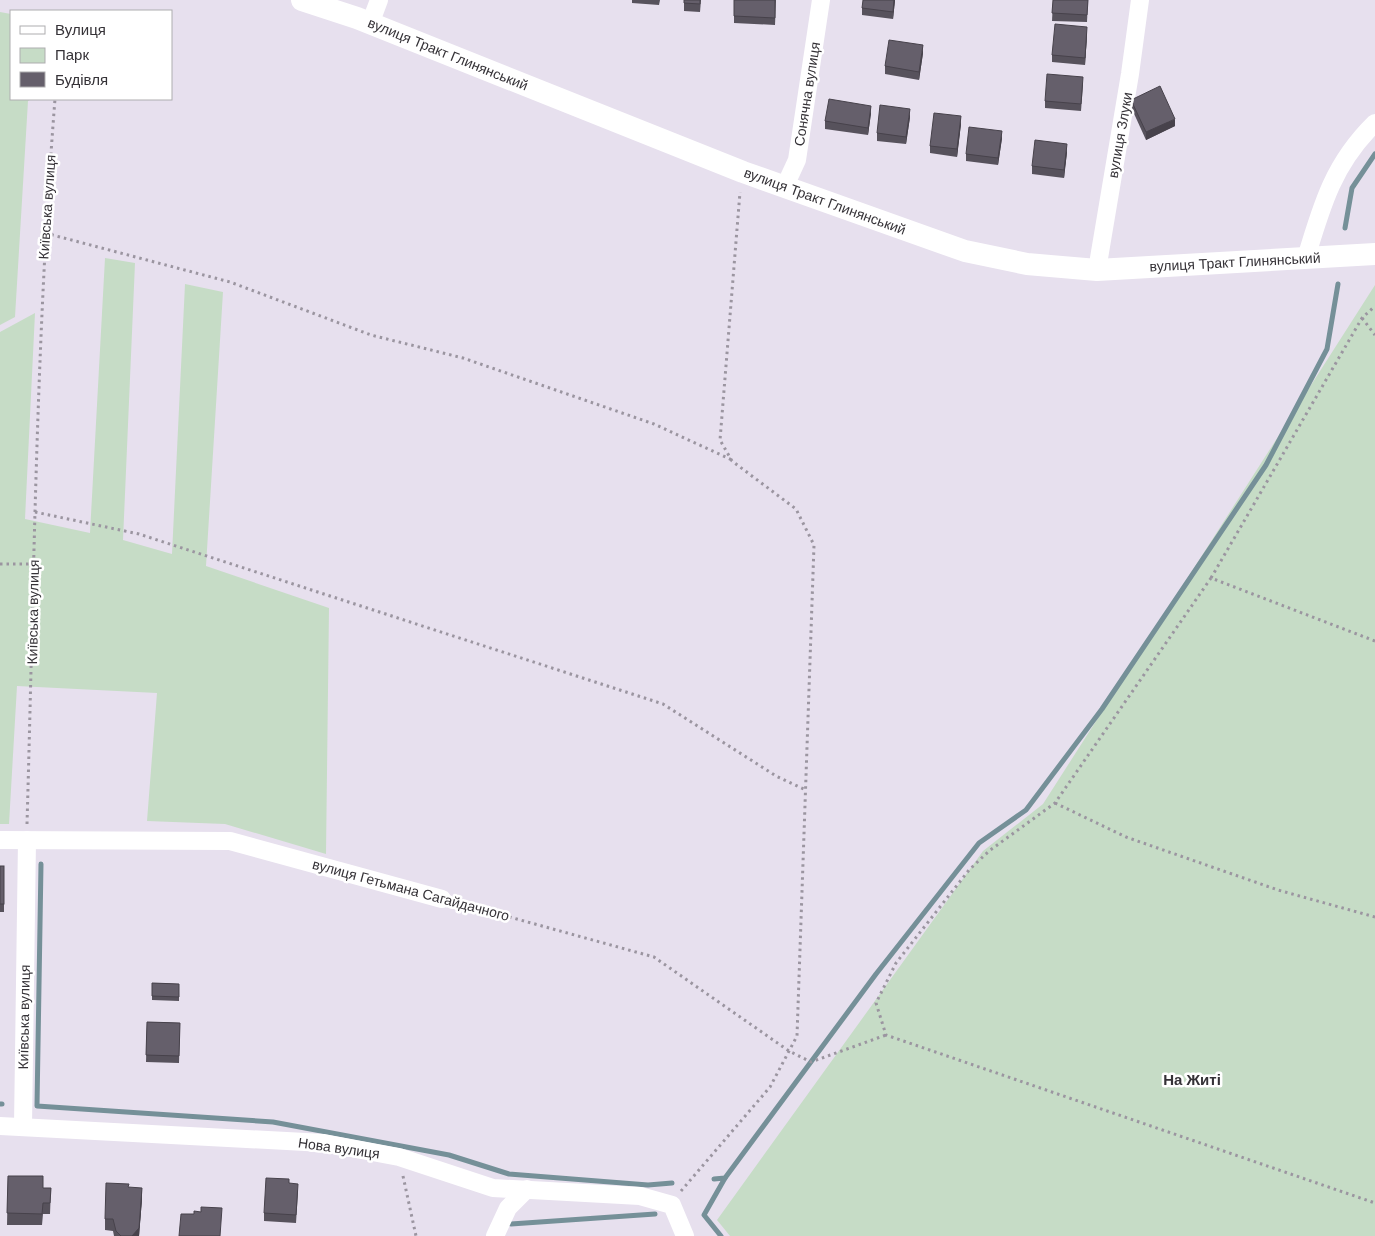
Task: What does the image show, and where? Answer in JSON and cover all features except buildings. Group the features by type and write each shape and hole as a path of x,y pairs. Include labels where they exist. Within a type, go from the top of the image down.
{"main road":[{"name":"вулиця Тракт Глинянський","path":"302,0 357,18 743,172 965,251 1027,264 1097,270 1375,254"}],"street":[{"path":"370,24 379,0"},
{"name":"Сонячна вулиця","path":"785,186 797,160 821,0"},
{"name":"вулиця Злуки","path":"1097,270 1130,74 1140,0"},
{"path":"1306,258 1325,194 1354,143 1375,123"},
{"name":"вулиця Гетьмана Сагайдачного","path":"0,840 230,840 442,899"},
{"name":"Київська вулиця","path":"22,1126 27,840"},
{"name":"Нова вулиця","path":"0,1126 324,1143 399,1157 493,1188 640,1196 672,1205"},
{"path":"495,1236 508,1208 527,1189"},
{"path":"672,1205 685,1236"}],"path":[{"name":"Київська вулиця","path":"27,840 44,233 55,100"},
{"path":"732,461 720,440 743,172"},
{"path":"44,233 230,282 371,335 463,358 654,424 732,461 796,509 814,545 797,1036 770,1086 681,1191 672,1205"},
{"path":"1375,306 1362,318 1211,578 1055,803 989,851 969,870 896,963 876,1003 886,1035 1375,1203"},
{"path":"1362,318 1375,334"},
{"path":"35,512 139,534 663,704 776,776 806,790"},
{"path":"0,564 35,564"},
{"path":"1211,578 1375,641"},
{"path":"1055,803 1126,837 1278,890 1375,917"},
{"name":"вулиця Гетьмана Сагайдачного","path":"442,899 654,957 789,1051 811,1062 886,1035"},
{"path":"399,1157 416,1236"}],"green space":[{"path":"0,12 10,14 10,100 30,100 15,317 0,325"},
{"path":"105,258 135,263 123,540 172,554 185,284 223,292 206,566 329,608 326,854 225,824 147,821 157,693 17,686 9,824 0,824 0,332 35,313 25,519 90,533"},
{"path":"1375,285 1375,1236 730,1236 717,1220 983,851 1043,804"}],"waterway":[{"path":"1345,228 1352,188 1375,154"},
{"path":"714,1179 725,1178 876,974 979,843 1026,810 1102,709 1266,465 1327,349 1338,284"},
{"path":"41,864 37,1106 273,1122 449,1155 509,1174 648,1185 672,1183"},
{"path":"721,1236 704,1215 725,1178"},
{"path":"511,1224 655,1214"}],"district":[{"name":"На Житі","path":"1192,1080"}]}
